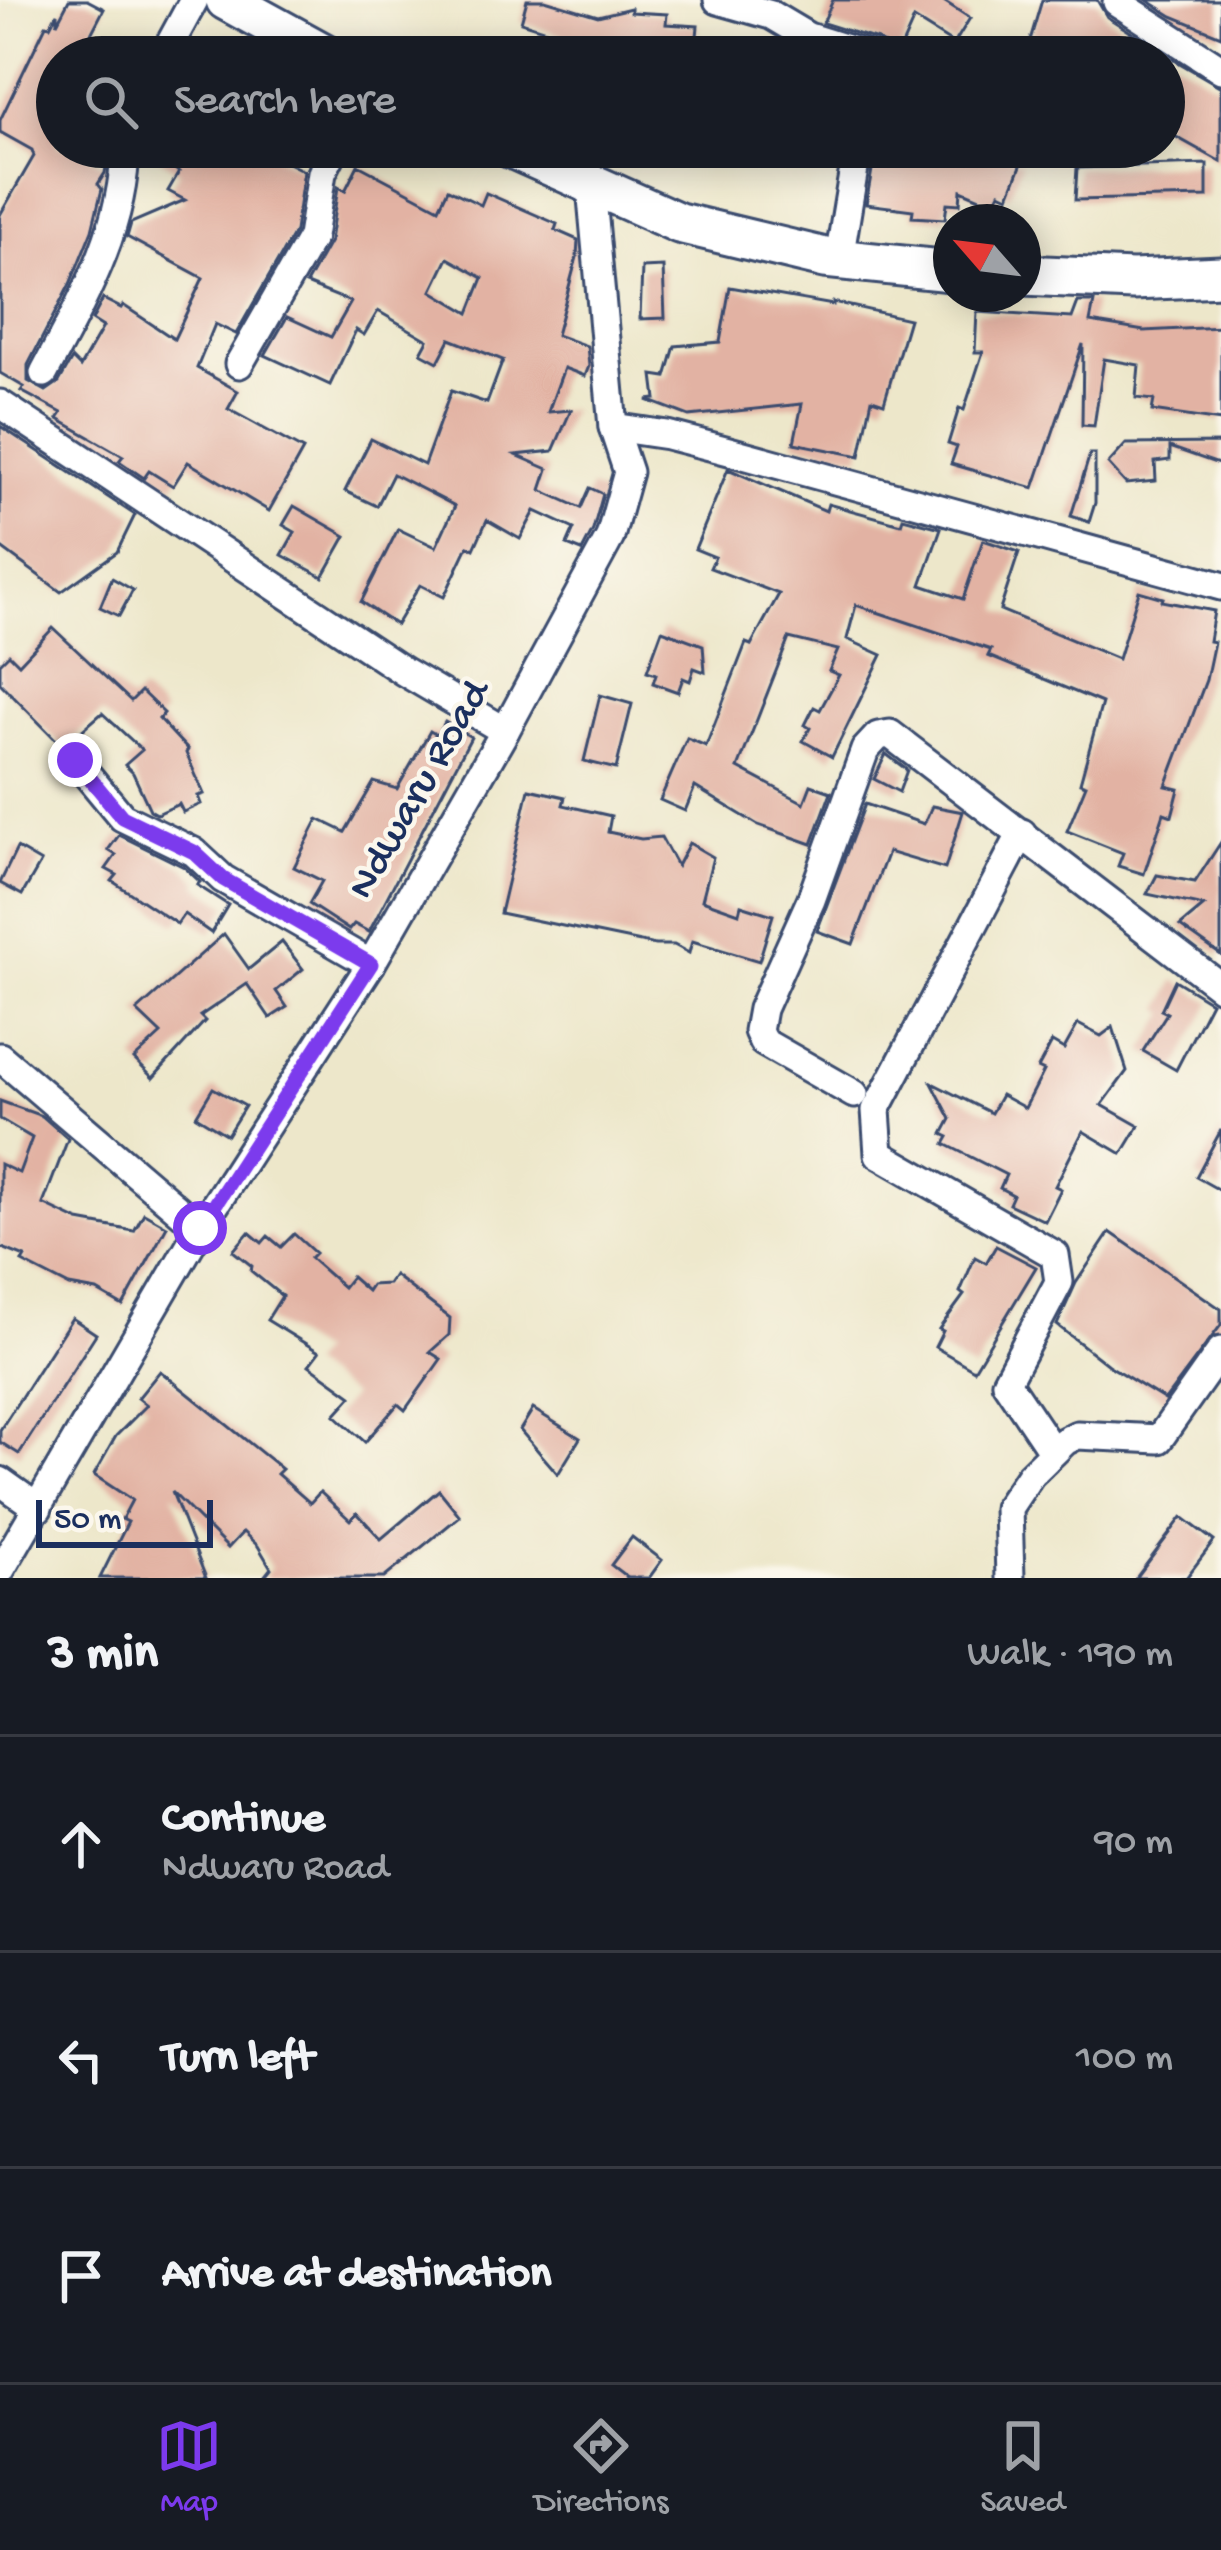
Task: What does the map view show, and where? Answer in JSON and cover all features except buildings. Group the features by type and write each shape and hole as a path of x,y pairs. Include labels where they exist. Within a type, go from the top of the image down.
{"main road":[{"path":"226,0 292,36"},
{"path":"552,168 679,224 745,242 933,269"},
{"path":"1041,276 1133,280 1221,276"}],"street":[{"path":"174,36 194,0"},
{"path":"718,0 771,15 806,36"},
{"path":"1117,2 1170,36"},
{"path":"1185,46 1221,69"},
{"path":"44,373 95,276 121,202 123,168"},
{"path":"239,364 312,237 324,168"},
{"path":"839,259 853,168"},
{"name":"Ndwaru Road","path":"0,1571 200,1228 371,964 610,537 628,472 613,427 591,187"},
{"path":"0,404 403,671 505,731"},
{"path":"613,427 667,435 1221,586"},
{"path":"854,1094 764,1042 758,1031 762,1009 811,900 865,750 878,736 890,734 1221,986"},
{"path":"75,760 122,817 194,852 223,879 371,964"},
{"path":"1022,833 876,1110 875,1133 879,1154 1054,1255 1059,1282 1006,1382 1053,1452"},
{"path":"0,1057 200,1228"},
{"path":"1010,1578 1007,1508 1030,1474 1077,1435 1159,1439 1221,1351"},
{"path":"0,1481 38,1508"}],"route":[{"path":"75,760 122,817 194,852 223,879 371,964 200,1228"}]}
